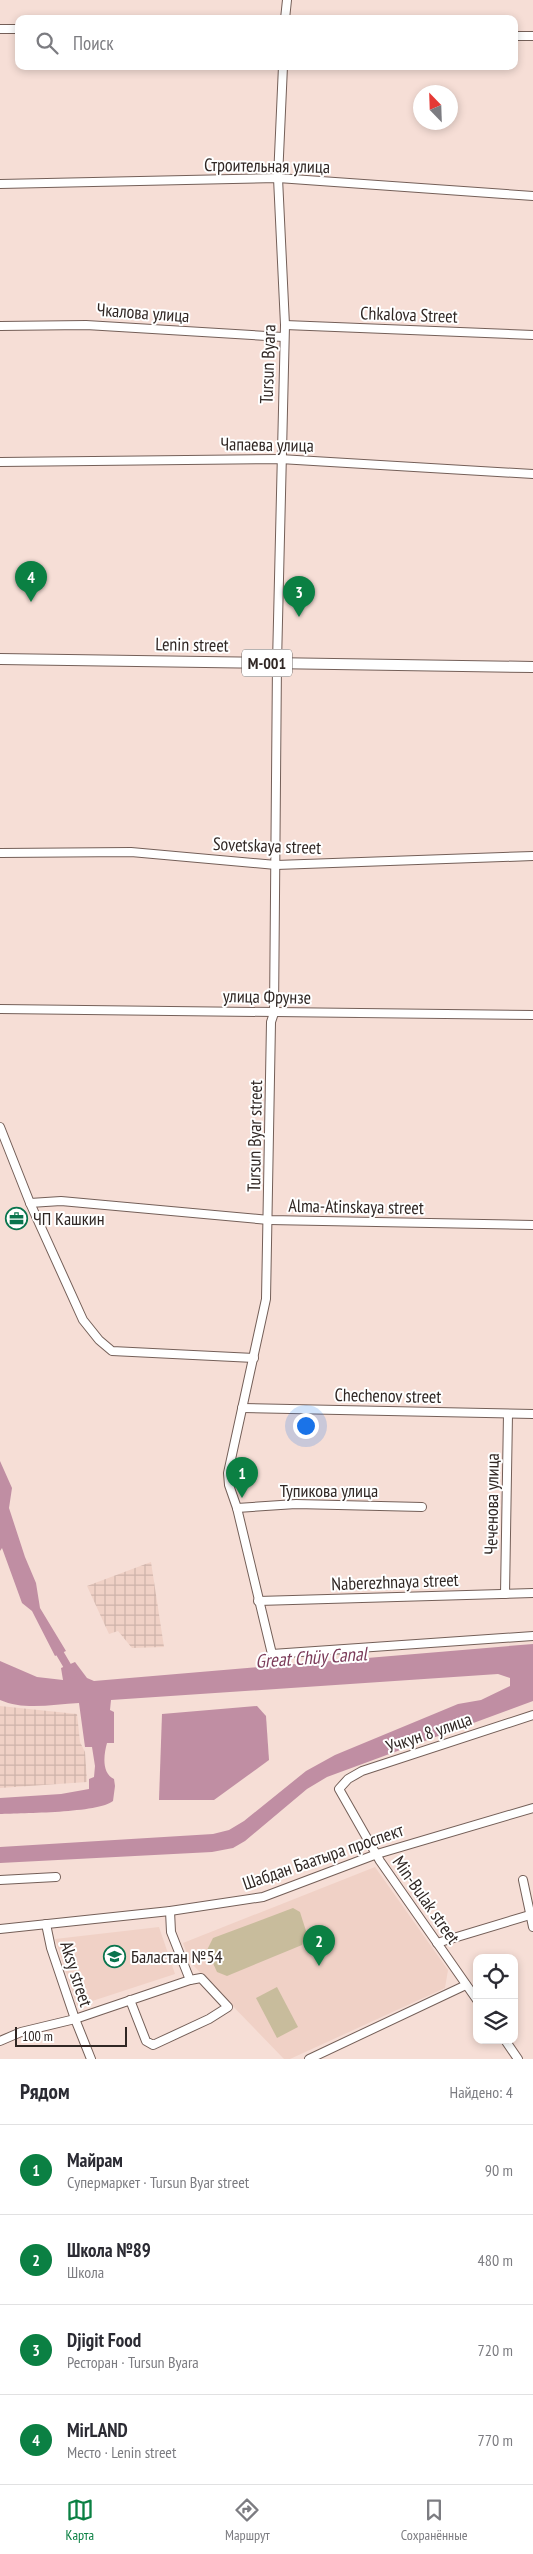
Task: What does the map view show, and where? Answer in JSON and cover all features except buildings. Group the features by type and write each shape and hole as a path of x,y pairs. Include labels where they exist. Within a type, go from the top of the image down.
{"main road":[{"name":"Lenin street","path":"0,659 533,666"}],"street":[{"path":"285,15 287,0"},
{"path":"0,29 15,29"},
{"path":"518,36 533,36"},
{"name":"Tursun Byara","path":"277,663 284,325 278,178 283,70"},
{"name":"Строительная улица","path":"0,184 278,178 533,196"},
{"name":"Чкалова улица","path":"0,326 86,325 283,337"},
{"name":"Chkalova Street","path":"284,325 533,335"},
{"name":"Чапаева улица","path":"0,462 280,459 533,474"},
{"name":"Tursun Byar street","path":"277,663 274,1013 271,1022 269,1220 266,1299 228,1473 229,1485 237,1508 258,1601 272,1654 533,1636"},
{"name":"Sovetskaya street","path":"0,853 131,852 276,865 533,856"},
{"name":"улица Фрунзе","path":"0,1010 533,1015"},
{"path":"0,1127 30,1203 83,1320 99,1340 112,1351 254,1358"},
{"name":"Alma-Atinskaya street","path":"30,1203 60,1201 269,1220 533,1225"},
{"name":"Chechenov street","path":"242,1408 533,1414"},
{"name":"Чеченова улица","path":"505,1594 508,1414"},
{"name":"Тупикова улица","path":"237,1508 296,1504 422,1507"},
{"name":"Naberezhnaya street","path":"258,1601 533,1593"},
{"name":"Учкун 8 улица","path":"340,1789 348,1779 362,1771 533,1715"},
{"name":"Min-Bulak street","path":"340,1789 377,1854 476,1999"},
{"name":"Шабдан Баатыра проспект","path":"0,1929 170,1911 263,1897 377,1854 533,1808"},
{"path":"0,1880 56,1877"},
{"path":"523,1880 532,1914 533,1927"},
{"path":"170,1911 171,1932 190,1980"},
{"path":"437,1943 532,1914"},
{"name":"Aksy street","path":"46,1924 51,1948 75,2019 92,2059"},
{"path":"0,2041 21,2032 75,2019 130,2000 190,1980 201,1978 228,2007 208,2019 153,2045 146,2041 130,2000"},
{"path":"309,2059 466,1986"},
{"path":"508,2044 518,2059"}],"shaded area":[{"path":"0,1461 12,1488 9,1508 25,1557 36,1583 40,1608 66,1651 55,1656 32,1611 22,1603 2,1548 0,1551"},
{"path":"151,1562 164,1647 132,1648 118,1631 109,1634 87,1586"},
{"path":"533,1644 533,1701 327,1777 307,1789 245,1841 233,1848 212,1852 0,1863 0,1847 213,1834 229,1830 244,1821 306,1771 335,1755 458,1704 481,1700 510,1686 510,1678 498,1674 111,1700 110,1710 114,1712 114,1743 107,1743 105,1768 114,1779 113,1801 93,1808 77,1810 0,1814 0,1798 61,1794 89,1789 89,1779 94,1777 95,1766 92,1747 85,1747 79,1703 29,1706 0,1700 0,1661 37,1677 63,1680 61,1668 75,1662 87,1678 94,1681"},
{"path":"0,1706 77,1714 80,1742 85,1752 87,1782 0,1788"},
{"path":"257,1706 266,1716 269,1760 214,1800 159,1800 162,1714"},
{"path":"375,1867 448,1970 445,1988 290,2059 284,2059 190,1962 183,1943"},
{"path":"293,1908 300,1912 306,1931 302,1945 227,1976 217,1972 207,1950 213,1938"},
{"name":"Баластан №54","path":"159,1927 175,1974 77,2006 55,1939"},
{"path":"277,1987 298,2027 277,2038 256,1998"}],"waterway":[{"name":"Great Chüy Canal","path":"55,1645 72,1674"}],"place":[{"name":"MirLAND","path":"31,602"},
{"name":"Djigit Food","path":"299,617"},
{"name":"ЧП Кашкин","path":"17,1219"},
{"name":"Майрам","path":"242,1498"},
{"name":"Баластан №54","path":"115,1957"},
{"name":"Школа №89","path":"319,1966"}]}
